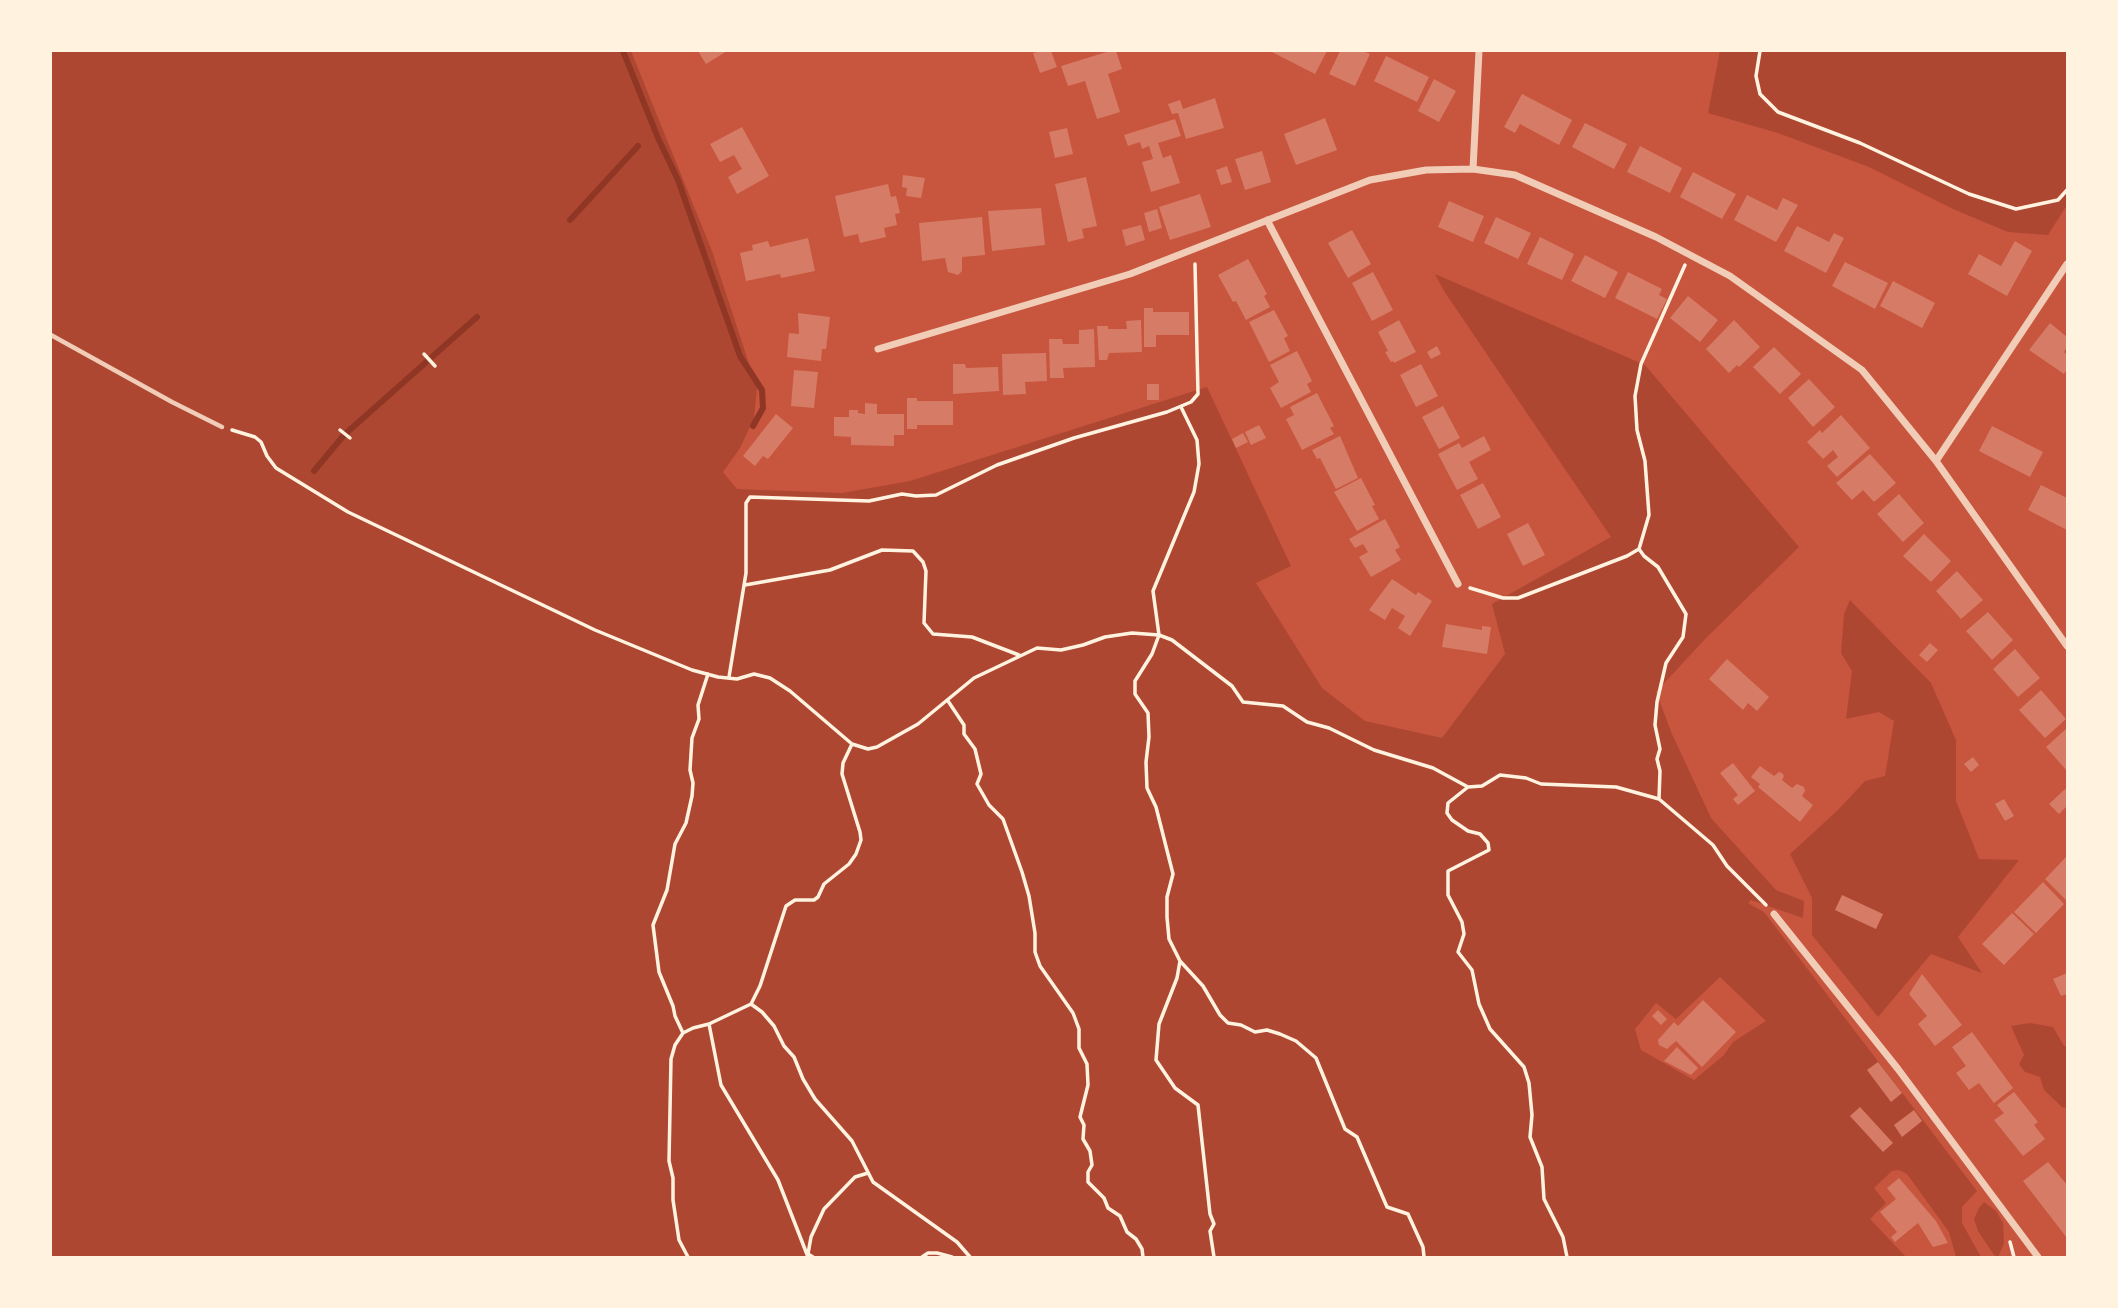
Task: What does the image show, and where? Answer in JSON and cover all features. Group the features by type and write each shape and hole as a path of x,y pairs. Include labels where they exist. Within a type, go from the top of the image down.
{"street":[{"path":"1473,169 1479,51"},
{"path":"878,349 1130,274 1370,180 1426,170 1473,169 1516,175 1568,196 1690,253 1730,276 1862,370 1936,461 2067,646"},
{"path":"1267,220 1458,584"},
{"path":"1936,461 2067,264"},
{"path":"1774,914 1898,1069 2038,1257"}],"lane":[{"path":"51,334 222,427"}],"path":[{"path":"1760,51 1756,75 1760,94 1778,112 1860,143 1969,194 2016,209 2058,200 2066,194"},
{"path":"729,678 745,585 746,503 750,497 869,501 902,494 936,495 997,465 1191,402 1198,394 1194,247"},
{"path":"1458,584 1503,598 1518,598 1639,549 1649,515 1635,396 1641,364 1690,253"},
{"path":"424,354 435,366"},
{"path":"1181,407 1197,440 1199,464 1194,492 1153,591 1159,635 1152,654 1135,681 1135,694 1148,713 1146,788 1156,807 1173,874 1167,897 1169,939 1180,961 1203,986 1220,1016 1228,1023 1241,1025 1255,1032 1280,1034 1296,1041 1316,1058 1345,1129 1357,1137 1387,1207 1408,1214 1423,1247 1424,1257"},
{"path":"222,427 255,437 261,442 276,468 348,512 595,630 708,674 729,678 754,674 770,678 790,691 852,744 868,749 877,747 918,724 974,678 1037,648 1061,649 1120,634 1159,635 1172,640 1232,686 1243,702 1283,706 1307,722 1329,728 1374,750 1433,768 1468,786 1482,786 1500,775 1526,778 1541,784 1616,788 1659,799 1713,845 1727,866 1774,914"},
{"path":"340,429 350,439"},
{"path":"1639,549 1658,567 1686,614 1683,637 1666,663 1657,702 1655,725 1660,750 1657,759 1660,771 1659,799"},
{"path":"745,585 830,570 882,550 913,551 926,570 924,623 933,634 972,637 1019,655"},
{"path":"683,1033 674,1016 673,1006 659,972 653,925 667,890 675,844 686,823 692,796 692,738 699,719 698,705 708,674"},
{"path":"948,701 964,725 964,734 975,750 981,774 977,783 989,805 1003,820 1022,872 1029,896 1035,952 1040,966 1073,1013 1079,1029 1079,1048 1087,1064 1088,1085 1080,1117 1084,1125 1083,1139 1090,1151 1092,1165 1088,1172 1088,1182 1104,1198 1108,1208 1120,1216 1127,1232 1136,1239 1143,1257"},
{"path":"688,1257 679,1240 668,1142 671,1059 675,1045 683,1033 751,1004 760,986 786,906 794,900 814,900 824,884 849,864 861,840 842,774 843,763 852,744"},
{"path":"1468,786 1448,803 1447,813 1468,831 1480,834 1488,842 1489,850 1448,871 1448,895 1462,922 1464,934 1458,952 1472,970 1479,1004 1490,1029 1524,1067 1529,1083 1532,1115 1530,1137 1542,1167 1544,1199 1563,1237 1567,1257"},
{"path":"1180,961 1177,978 1159,1024 1156,1060 1175,1088 1198,1105 1205,1180 1214,1224 1210,1231 1214,1257"},
{"path":"751,1004 774,1026 784,1046 794,1057 814,1099 852,1141 873,1182 957,1242 970,1257"},
{"path":"709,1024 721,1085 778,1180 810,1256"},
{"path":"810,1256 811,1237 824,1209 855,1177 868,1173"},
{"path":"922,1257 937,1253 952,1257"}],"shaded area":[{"path":"51,51 631,51 712,251 757,388 754,418 740,448 723,472 737,489 842,493 910,481 1207,387 1291,566 1256,583 1322,688 1365,721 1442,738 1505,654 1492,604 1611,537 1435,274 1645,365 1799,547 1706,638 1656,692 1672,734 1711,818 1776,890 1804,901 1803,918 1751,900 1748,903 1764,912 1977,1191 1962,1207 1962,1223 1981,1257 1956,1257 1949,1232 1907,1174 1899,1170 1892,1171 1874,1188 1886,1203 1870,1219 1906,1257 51,1257","holes":["1720,977 1766,1021 1733,1042 1724,1055 1694,1080 1641,1050 1635,1029 1656,1003 1676,1019"]},
{"path":"1720,51 2067,51 2067,205 2048,235 2008,232 1953,209 1869,167 1778,133 1708,113"},
{"path":"1850,600 1931,683 1956,740 1956,801 1979,859 2019,860 1958,937 1982,973 1931,954 1878,1017 1812,935 1812,898 1790,854 1865,781 1885,776 1894,721 1879,712 1846,719 1852,671 1841,653 1844,614"},
{"path":"2030,1023 2053,1027 2067,1047 2067,1108 2062,1107 2044,1090 2040,1077 2025,1072 2019,1064 2024,1055 2011,1026"},
{"path":"1984,1202 1996,1211 2003,1223 2004,1243 1998,1257 1978,1231 1974,1219"}],"building":[{"path":"698,51 727,51 706,64"},
{"path":"1051,51 1057,67 1040,73 1033,53"},
{"path":"1116,51 1122,69 1108,74 1120,112 1097,119 1085,81 1068,86 1061,66"},
{"path":"1270,51 1327,51 1315,74"},
{"path":"1340,51 1363,51 1370,54 1355,86 1329,74"},
{"path":"1386,56 1429,77 1417,102 1374,81"},
{"path":"1434,79 1456,91 1439,122 1418,111"},
{"path":"1522,94 1572,120 1559,145 1520,124 1515,133 1504,127"},
{"path":"1215,98 1224,128 1186,139 1178,113 1172,114 1168,104 1180,100 1183,109"},
{"path":"1325,118 1337,150 1296,165 1284,134"},
{"path":"1175,119 1181,136 1158,143 1163,158 1171,155 1180,183 1151,192 1142,162 1153,159 1149,146 1142,149 1140,142 1128,146 1124,135"},
{"path":"1585,123 1627,144 1614,169 1572,147"},
{"path":"742,127 769,176 737,194 728,177 742,169 734,155 720,162 710,144"},
{"path":"1067,128 1073,154 1055,158 1049,132"},
{"path":"1640,146 1682,168 1670,193 1627,172"},
{"path":"1262,151 1271,182 1245,190 1235,159"},
{"path":"1227,166 1232,182 1221,185 1216,170"},
{"path":"1693,172 1736,194 1722,219 1680,197"},
{"path":"903,175 925,178 921,198 906,196 907,188 902,187"},
{"path":"1086,177 1097,226 1082,229 1084,238 1068,242 1055,184"},
{"path":"888,184 891,197 896,196 900,213 895,214 897,225 884,228 886,237 860,243 858,234 844,237 835,196"},
{"path":"1200,194 1211,227 1170,240 1159,207"},
{"path":"1747,195 1777,210 1783,198 1798,205 1776,242 1734,220"},
{"path":"1449,201 1484,216 1473,242 1438,227"},
{"path":"1041,208 1045,245 992,251 988,211"},
{"path":"1157,209 1162,228 1149,232 1144,213"},
{"path":"982,217 985,255 962,257 962,271 958,275 948,272 945,258 922,261 919,223"},
{"path":"1496,217 1531,233 1518,259 1484,243"},
{"path":"1141,225 1145,240 1126,246 1122,230"},
{"path":"1797,226 1829,242 1834,233 1844,238 1826,273 1784,251"},
{"path":"1352,230 1371,264 1348,278 1328,243"},
{"path":"1540,237 1574,254 1562,280 1527,264"},
{"path":"808,238 815,271 746,281 740,253 753,250 752,245 768,241 770,247"},
{"path":"2015,241 2032,251 2007,296 1968,274 1979,254 2001,266"},
{"path":"1585,255 1618,272 1605,298 1571,281"},
{"path":"1248,259 1267,294 1264,296 1270,307 1246,320 1218,275"},
{"path":"1845,262 1888,283 1875,309 1832,286"},
{"path":"1373,272 1393,310 1372,321 1352,283"},
{"path":"1628,272 1662,289 1659,295 1667,299 1657,319 1615,298"},
{"path":"1893,281 1935,303 1922,328 1880,306"},
{"path":"1688,296 1718,320 1700,342 1670,318"},
{"path":"1144,308 1153,308 1153,312 1189,312 1189,335 1156,335 1156,347 1144,347"},
{"path":"1274,310 1288,336 1284,338 1290,351 1269,362 1249,322"},
{"path":"798,313 830,317 826,349 822,349 821,361 787,357 789,333 799,334"},
{"path":"1141,320 1142,352 1109,353 1107,360 1099,360 1097,326 1127,329 1126,321"},
{"path":"1399,320 1416,352 1394,363 1385,352 1388,351 1378,332"},
{"path":"1734,320 1760,347 1729,373 1706,349"},
{"path":"2050,323 2067,337 2064,352 2067,355 2067,369 2064,374 2029,350"},
{"path":"1094,329 1095,367 1063,368 1064,378 1050,378 1049,339 1062,339 1063,344 1079,344 1079,330"},
{"path":"1437,346 1441,354 1431,359 1427,352"},
{"path":"1774,347 1801,374 1780,394 1753,367"},
{"path":"1297,351 1312,381 1307,384 1311,392 1281,408 1270,388 1279,382 1270,365"},
{"path":"1046,353 1047,381 1025,382 1026,394 1003,395 1002,354"},
{"path":"953,364 965,364 966,368 998,367 999,391 953,394"},
{"path":"1421,364 1438,396 1416,407 1400,375"},
{"path":"794,370 818,372 814,408 791,406"},
{"path":"1809,379 1835,407 1813,427 1788,398"},
{"path":"1147,384 1159,384 1159,400 1147,400"},
{"path":"1317,393 1334,426 1330,428 1334,434 1302,450 1286,419 1294,415 1290,407"},
{"path":"907,398 917,398 917,401 953,401 953,425 917,425 917,429 907,429"},
{"path":"865,403 877,404 877,414 904,414 904,435 894,435 894,446 851,445 851,437 834,436 834,417 849,417 849,410 858,410 858,413 865,414"},
{"path":"1443,406 1460,438 1439,449 1422,417"},
{"path":"776,414 793,428 768,459 763,456 755,466 743,456"},
{"path":"1841,415 1870,448 1837,477 1827,466 1838,457 1833,450 1823,459 1807,442 1820,430 1822,433"},
{"path":"1259,425 1266,438 1251,445 1245,432"},
{"path":"1992,426 2043,452 2030,477 1979,451"},
{"path":"1243,433 1248,442 1236,448 1232,439"},
{"path":"1340,436 1358,478 1336,489 1320,458 1317,459 1312,450"},
{"path":"1484,436 1491,450 1469,462 1478,479 1457,490 1438,454 1459,443 1462,448"},
{"path":"1870,454 1896,483 1874,502 1863,490 1852,500 1836,483"},
{"path":"1361,478 1379,519 1357,531 1334,492"},
{"path":"1483,483 1501,517 1478,529 1460,495"},
{"path":"2041,485 2067,498 2067,530 2028,510"},
{"path":"1899,494 1924,523 1903,542 1877,514"},
{"path":"1385,519 1400,547 1395,550 1401,560 1371,577 1359,557 1368,552 1363,544 1355,548 1349,539"},
{"path":"1528,523 1545,555 1523,566 1507,534"},
{"path":"1924,534 1951,561 1931,582 1903,556"},
{"path":"1957,571 1983,600 1961,619 1936,591"},
{"path":"1392,579 1416,595 1418,592 1432,601 1410,636 1398,628 1405,616 1392,608 1385,620 1369,610"},
{"path":"1988,612 2013,640 1992,660 1966,631"},
{"path":"1446,624 1482,630 1482,626 1491,627 1487,654 1442,647"},
{"path":"1930,643 1938,650 1927,662 1919,655"},
{"path":"2015,649 2040,678 2018,697 1993,669"},
{"path":"1727,659 1769,697 1757,711 1748,703 1743,710 1709,679"},
{"path":"2041,690 2066,719 2045,738 2019,710"},
{"path":"2067,728 2067,771 2046,747"},
{"path":"1973,757 1979,765 1971,772 1964,764"},
{"path":"1733,763 1755,791 1738,805 1733,799 1738,795 1720,773"},
{"path":"1760,766 1774,776 1782,773 1782,780 1792,788 1797,784 1804,787 1802,796 1813,805 1800,822 1758,787 1760,784 1751,777"},
{"path":"2065,789 2067,806 2059,814 2049,804"},
{"path":"2004,799 2014,816 2005,821 1995,804"},
{"path":"2067,856 2067,901 2045,879"},
{"path":"2043,882 2064,904 2036,933 2014,912"},
{"path":"1842,895 1883,914 1876,929 1835,910"},
{"path":"2012,913 2034,934 2004,965 1982,944"},
{"path":"2067,973 2067,994 2061,996 2053,979"},
{"path":"1922,974 1962,1025 1935,1046 1918,1024 1927,1016 1909,994"},
{"path":"1703,1000 1736,1032 1702,1067 1676,1041 1667,1049 1659,1045 1658,1040 1674,1022 1678,1026"},
{"path":"1658,1010 1667,1019 1661,1025 1652,1016"},
{"path":"1972,1032 2013,1088 1994,1103 1979,1083 1969,1090 1956,1073 1966,1066 1952,1047"},
{"path":"1677,1047 1698,1068 1691,1075 1664,1061"},
{"path":"1878,1062 1902,1093 1891,1102 1867,1070"},
{"path":"2014,1092 2038,1122 2034,1125 2045,1139 2023,1156 1994,1120 2004,1113 1997,1105"},
{"path":"1860,1107 1893,1143 1883,1152 1850,1116"},
{"path":"1914,1110 1922,1121 1902,1137 1894,1125"},
{"path":"2048,1162 2067,1185 2067,1238 2023,1181"},
{"path":"1899,1178 1936,1221 1948,1243 1933,1247 1918,1223 1895,1242 1891,1237 1897,1232 1880,1212 1896,1199 1887,1188"}],"waterway":[{"path":"623,51 678,180 740,356 762,390 763,408 753,426"},
{"path":"570,220 638,146"},
{"path":"314,471 344,435 477,317"}]}
